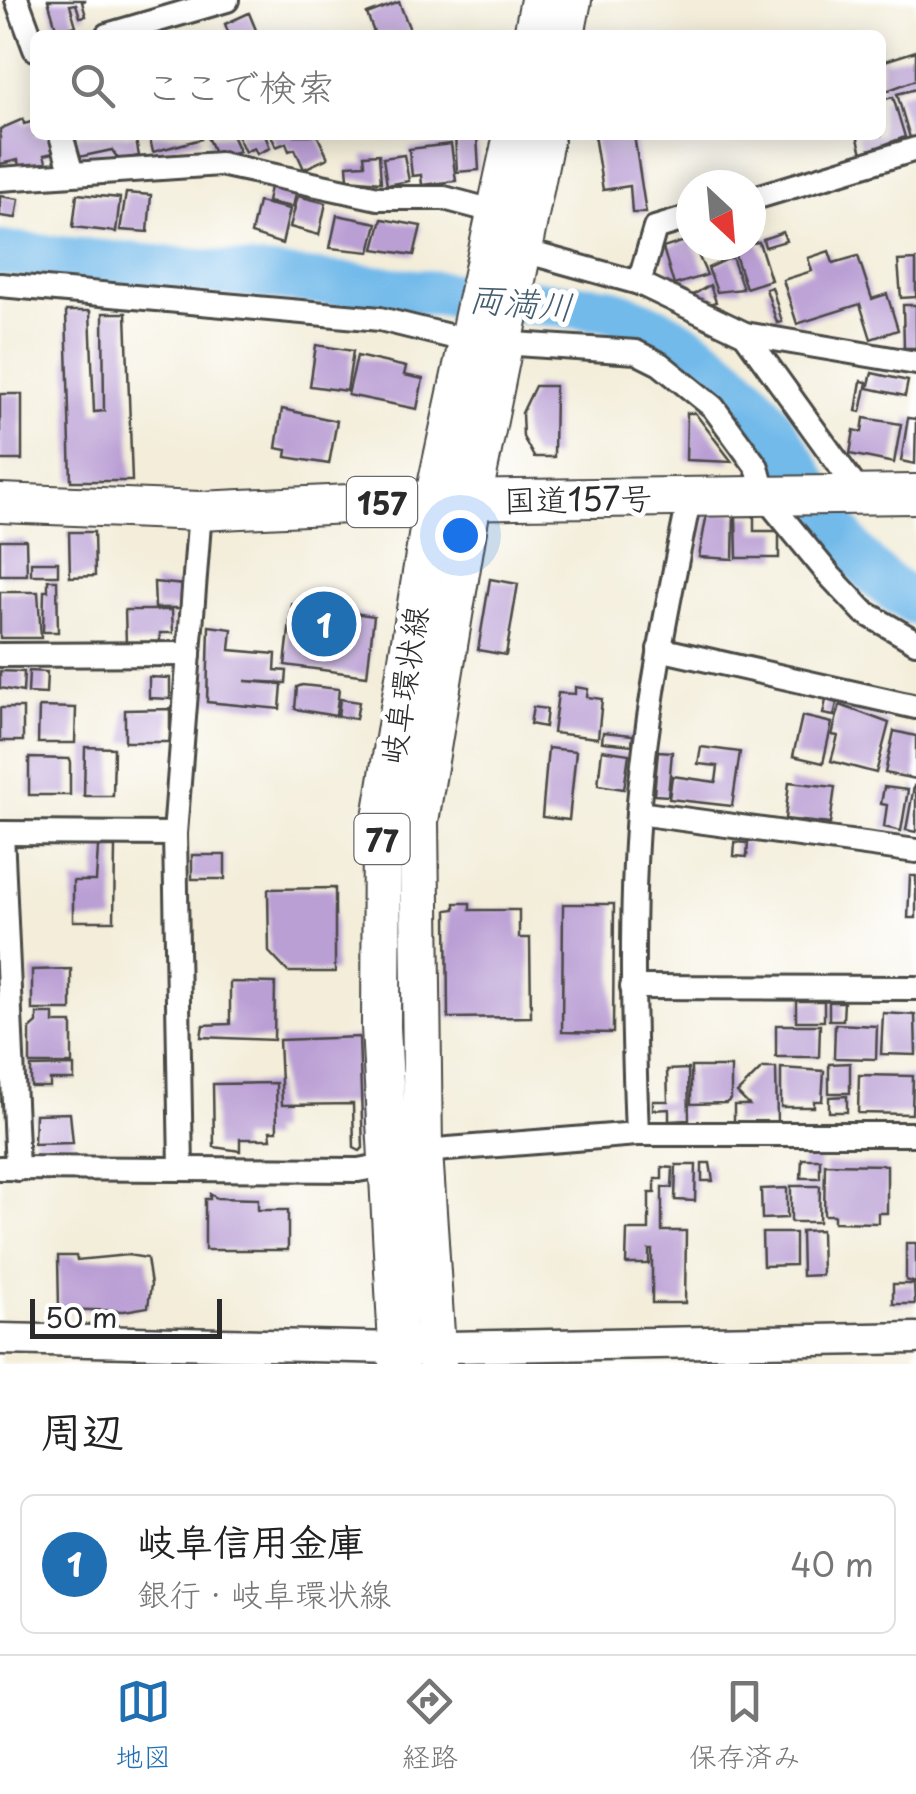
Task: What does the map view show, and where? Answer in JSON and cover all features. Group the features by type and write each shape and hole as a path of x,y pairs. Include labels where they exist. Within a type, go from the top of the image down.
{"main road":[{"name":"岐阜環状線","path":"506,264 497,212 511,140"},
{"name":"岐阜環状線","path":"417,1355 386,1165 382,818 434,500 543,140"},
{"name":"岐阜環状線","path":"417,1355 423,1151 419,821 472,500 487,332"},
{"name":"国道157号","path":"0,502 200,511 434,500 916,494"}],"street":[{"path":"17,0 30,36"},
{"path":"124,30 227,0"},
{"path":"62,140 72,174"},
{"path":"766,194 916,148"},
{"path":"0,179 220,164 378,198 444,198 497,212"},
{"path":"639,283 655,228 676,222"},
{"path":"506,264 639,283 744,334 916,364"},
{"path":"0,285 380,319 636,352 660,364 713,407 864,612 916,642"},
{"path":"744,334 851,496"},
{"path":"637,1134 632,988 638,814 659,648 690,496"},
{"path":"181,1169 175,834 200,511"},
{"path":"659,648 916,707"},
{"path":"0,655 189,654"},
{"path":"638,814 916,851"},
{"path":"175,834 1,833 8,1168 358,1170 386,1165"},
{"path":"632,988 916,988"},
{"path":"423,1151 637,1134 916,1134"},
{"path":"0,1339 417,1355 916,1338"}],"building":[{"path":"48,0 86,0 82,2 86,16 80,17 76,4 70,5 76,26 57,30"},
{"path":"399,2 410,30 373,30 367,14"},
{"path":"249,13 256,30 227,30 225,24"},
{"path":"916,51 916,80 886,91 886,61"},
{"path":"916,89 916,140 911,141 897,94"},
{"path":"893,97 905,137 862,153 858,140 886,140 886,99"},
{"path":"23,119 24,124 30,122 30,140 49,140 53,153 44,155 47,165 19,168 18,160 0,164 0,129"},
{"path":"76,140 136,140 139,156 119,160 112,150 79,157"},
{"path":"150,140 197,140 153,152"},
{"path":"208,140 234,140 239,151 231,154 214,152"},
{"path":"239,140 267,140 270,148 257,154 254,148 245,152"},
{"path":"273,140 319,140 328,158 304,169 295,149 289,151 286,143 276,147"},
{"path":"455,140 477,140 479,170 457,172"},
{"path":"595,140 635,140 646,213 632,213 630,186 603,190"},
{"path":"451,144 456,181 422,185 421,175 412,176 409,149"},
{"path":"379,154 381,182 348,179 347,165 365,164 364,155"},
{"path":"404,155 409,181 387,185 383,158"},
{"path":"270,187 296,193 293,207 267,202"},
{"path":"126,193 151,195 148,232 120,230"},
{"path":"77,194 120,198 116,232 73,227"},
{"path":"0,196 19,199 16,218 0,216"},
{"path":"298,196 326,203 319,235 290,227"},
{"path":"258,202 290,209 282,244 251,234"},
{"path":"337,215 377,223 370,252 330,248"},
{"path":"382,219 421,226 414,255 374,249"},
{"path":"783,232 786,241 766,247 766,238"},
{"path":"676,244 676,260 700,260 707,275 674,285 663,248"},
{"path":"829,251 833,263 858,256 872,299 887,294 898,330 871,339 860,304 797,324 783,280 812,271 808,258"},
{"path":"733,260 743,289 717,292 708,268"},
{"path":"737,260 765,260 771,280 746,288"},
{"path":"916,260 916,297 901,298 898,261"},
{"path":"710,285 716,302 709,304 693,295"},
{"path":"772,287 782,322 777,323 766,289"},
{"path":"903,305 916,305 916,348 904,348"},
{"path":"66,311 90,311 94,412 104,411 103,313 126,313 132,481 71,481"},
{"path":"316,345 353,351 347,391 310,386"},
{"path":"357,356 406,367 404,375 423,379 417,409 348,395"},
{"path":"872,373 908,381 905,396 868,388"},
{"path":"861,381 867,382 861,412 856,411"},
{"path":"535,386 555,386 554,457 534,457 523,437 522,413"},
{"path":"0,394 22,394 22,460 0,460"},
{"path":"282,409 337,421 329,464 286,457 287,450 276,448"},
{"path":"687,413 695,413 732,462 686,460"},
{"path":"864,418 901,424 894,463 850,454 854,430 862,432"},
{"path":"908,418 916,419 915,464 901,461"},
{"path":"707,513 734,513 733,559 699,557"},
{"path":"736,516 754,516 754,531 779,531 779,558 737,558"},
{"path":"69,532 94,532 95,576 70,577"},
{"path":"0,540 26,540 27,575 0,575"},
{"path":"31,562 58,562 58,575 31,575"},
{"path":"490,579 518,584 506,655 478,650"},
{"path":"48,580 57,580 58,632 43,632"},
{"path":"154,582 184,585 185,608 155,608"},
{"path":"0,592 38,592 41,638 0,638"},
{"path":"292,604 374,616 367,676 285,665"},
{"path":"125,610 172,610 173,633 160,633 160,643 126,644"},
{"path":"209,626 232,629 230,650 276,654 275,670 287,671 286,683 245,681 282,684 280,709 207,702"},
{"path":"0,671 24,672 23,692 0,688"},
{"path":"29,671 47,672 46,694 28,693"},
{"path":"149,677 170,678 170,699 149,698"},
{"path":"297,687 339,689 336,716 295,709"},
{"path":"575,687 588,689 587,697 602,699 598,738 553,733 558,693 575,694"},
{"path":"340,699 359,702 356,719 338,716"},
{"path":"826,700 837,703 834,716 823,714"},
{"path":"840,705 889,723 876,773 831,761 838,736 832,735"},
{"path":"39,707 76,708 75,743 38,743"},
{"path":"533,707 547,709 545,727 530,724"},
{"path":"0,708 23,708 23,741 0,741"},
{"path":"170,709 170,742 125,742 125,710"},
{"path":"802,716 832,723 823,763 793,756"},
{"path":"894,731 916,736 916,779 885,773"},
{"path":"603,732 633,735 632,745 602,742"},
{"path":"85,747 114,748 113,796 84,796"},
{"path":"701,747 740,752 732,806 669,799 672,776 716,782 718,766 698,764"},
{"path":"548,748 576,751 569,820 542,817"},
{"path":"602,750 629,754 624,789 598,785"},
{"path":"658,751 672,752 668,796 654,795"},
{"path":"29,758 70,759 70,795 29,795"},
{"path":"789,782 835,787 830,824 785,819"},
{"path":"884,787 908,790 901,831 884,827"},
{"path":"916,787 916,832 906,830"},
{"path":"735,842 748,843 747,857 734,856"},
{"path":"98,847 115,847 114,921 73,921 73,881 96,881"},
{"path":"192,855 225,855 225,879 192,879"},
{"path":"910,876 916,876 916,918 908,918"},
{"path":"335,888 335,972 288,972 269,952 268,889"},
{"path":"455,903 470,903 470,910 519,910 519,938 530,938 531,1017 448,1018 447,910 455,909"},
{"path":"563,904 614,904 613,1033 562,1032"},
{"path":"71,969 71,1010 32,1010 32,970"},
{"path":"230,982 275,983 274,1040 201,1037 203,1025 230,1024"},
{"path":"796,1001 824,1001 824,1021 796,1021"},
{"path":"829,1002 844,1002 843,1020 829,1020"},
{"path":"883,1013 915,1015 916,1055 881,1054"},
{"path":"37,1014 54,1014 54,1023 72,1023 72,1064 30,1064 30,1029 37,1023"},
{"path":"835,1024 877,1026 876,1059 834,1058"},
{"path":"776,1025 820,1025 819,1057 776,1057"},
{"path":"359,1037 363,1148 360,1151 354,1148 353,1104 282,1105 279,1040"},
{"path":"850,1063 850,1093 829,1093 829,1064"},
{"path":"74,1066 74,1080 50,1080 50,1087 31,1087 31,1067"},
{"path":"691,1067 731,1067 731,1099 726,1103 691,1104"},
{"path":"762,1068 776,1068 777,1122 734,1124 734,1105 749,1105 737,1093"},
{"path":"781,1068 824,1071 822,1101 814,1101 814,1107 781,1107"},
{"path":"688,1069 689,1120 669,1121 669,1109 653,1110 653,1101 668,1101 667,1070"},
{"path":"859,1075 913,1076 912,1114 858,1113"},
{"path":"276,1083 277,1131 270,1131 271,1139 240,1139 240,1151 214,1147 213,1084"},
{"path":"847,1096 847,1112 829,1112 829,1097"},
{"path":"70,1113 73,1143 34,1144 35,1114"},
{"path":"802,1159 820,1159 820,1178 801,1178"},
{"path":"702,1163 710,1163 713,1181 702,1181"},
{"path":"825,1164 887,1165 887,1213 878,1213 878,1223 834,1222 834,1215 824,1215"},
{"path":"676,1165 696,1165 695,1201 675,1200"},
{"path":"662,1167 673,1168 672,1188 662,1187 662,1231 686,1231 685,1303 652,1303 652,1250 649,1264 626,1264 627,1230 649,1230 649,1193 655,1193 655,1179 662,1179"},
{"path":"791,1186 820,1186 819,1222 791,1222"},
{"path":"787,1188 787,1218 762,1219 761,1189"},
{"path":"210,1194 217,1198 258,1199 258,1210 288,1210 288,1250 205,1250 205,1199 210,1199"},
{"path":"821,1230 822,1275 802,1276 801,1231"},
{"path":"762,1233 795,1233 795,1265 763,1266"},
{"path":"906,1243 916,1243 916,1283 906,1280"},
{"path":"128,1255 147,1258 151,1285 148,1307 124,1311 59,1309 58,1256 76,1256 77,1260"},
{"path":"893,1284 914,1284 915,1304 893,1304"}],"waterway":[{"name":"両満川","path":"0,253 606,309 625,315 696,352 743,391 765,417 820,505 861,561 886,584 916,603"}],"place":[{"name":"岐阜信用金庫","path":"324,624"}]}
